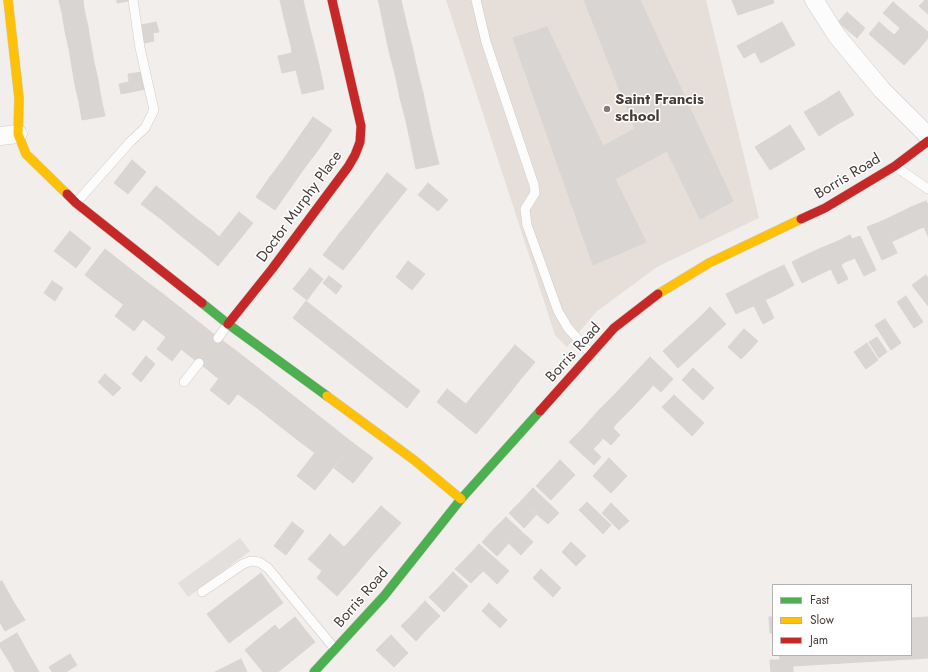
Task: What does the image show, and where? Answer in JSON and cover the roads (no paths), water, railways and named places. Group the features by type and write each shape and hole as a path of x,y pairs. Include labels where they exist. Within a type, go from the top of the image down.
{"street":[{"path":"8,0 19,98 18,134 26,154 76,203 205,306 414,460 462,499"},
{"name":"Doctor Murphy Place","path":"228,324 319,207 355,156 360,142 361,126 332,0"},
{"path":"814,0 837,36 882,90 928,136"},
{"path":"0,136 18,134"},
{"name":"Borris Road","path":"315,672 384,596 462,499 614,328 662,290 709,264 825,208 895,166 928,142"}],"lane":[{"path":"76,203 130,142 145,128 154,110 140,48 133,0"},
{"path":"476,0 486,42 534,185 535,193 525,209 527,225 558,311 568,328 591,354"},
{"path":"895,166 928,189"},
{"path":"218,338 228,324"},
{"path":"184,382 199,363"},
{"path":"202,592 243,564 251,561 259,562 268,568 335,649"}],"place":[{"name":"Saint Francis school","path":"607,109"}]}
